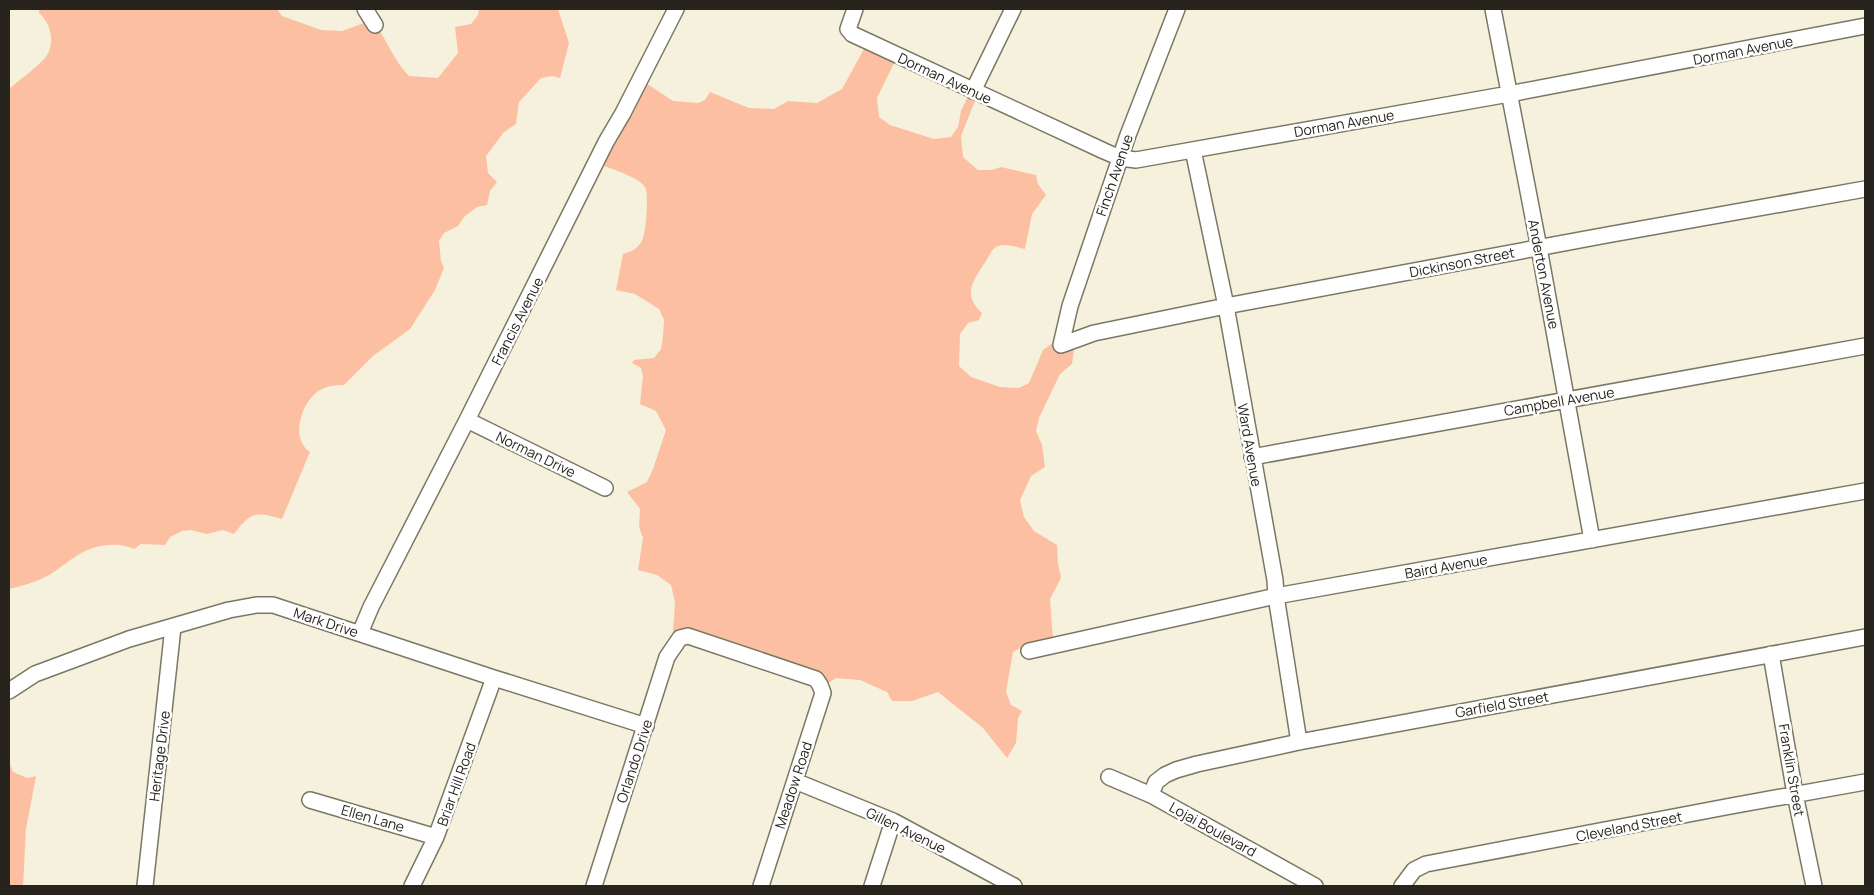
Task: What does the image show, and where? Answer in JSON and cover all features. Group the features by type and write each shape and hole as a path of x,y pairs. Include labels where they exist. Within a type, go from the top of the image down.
{"street":[{"path":"365,9 375,25"},
{"name":"Francis Avenue","path":"360,633 371,607 606,142 623,113 676,9"},
{"name":"Dorman Avenue","path":"856,9 848,29 852,34 1120,158 1136,160 1509,94 1865,26"},
{"path":"973,91 1013,9"},
{"name":"Finch Avenue","path":"1061,345 1070,306 1120,158 1177,9"},
{"name":"Anderton Avenue","path":"1492,9 1539,248 1592,540"},
{"name":"Ward Avenue","path":"1193,150 1226,306 1275,580 1299,742"},
{"name":"Dickinson Street","path":"1061,345 1094,333 1226,306 1865,189"},
{"name":"Campbell Avenue","path":"1252,457 1865,346"},
{"name":"Norman Drive","path":"467,420 605,488"},
{"name":"Baird Avenue","path":"1029,651 1276,596 1865,491"},
{"name":"Mark Drive","path":"9,691 35,674 129,639 229,610 256,605 273,605 646,726"},
{"name":"Heritage Drive","path":"145,886 173,627"},
{"name":"Meadow Road","path":"680,638 688,636 816,679 823,692 761,886"},
{"name":"Garfield Street","path":"1151,795 1156,782 1176,770 1299,742 1865,637"},
{"name":"Orlando Drive","path":"594,886 667,657 680,638"},
{"name":"Franklin Street","path":"1771,654 1795,794 1814,886"},
{"name":"Briar Hill Road","path":"412,886 436,837 494,678"},
{"name":"Lojai Boulevard","path":"1109,777 1151,795 1315,886"},
{"name":"Gillen Avenue","path":"795,782 893,821 1014,886"},
{"name":"Cleveland Street","path":"1402,886 1414,870 1426,864 1865,782"},
{"name":"Ellen Lane","path":"310,800 436,837"},
{"path":"872,886 893,821"}],"shaded area":[{"path":"39,9 277,9 282,16 321,30 342,31 372,20 398,63 409,76 438,78 458,53 455,27 471,24 478,15 479,9 558,9 569,43 560,78 552,76 541,78 519,102 516,124 504,132 486,156 488,173 497,182 490,191 487,205 477,207 464,217 458,226 444,233 439,241 441,261 444,268 435,290 410,329 373,356 344,385 330,386 320,390 311,397 306,405 302,413 299,430 300,439 310,452 282,519 259,514 245,521 234,534 223,530 207,534 191,530 182,531 170,537 165,545 141,544 134,549 121,545 98,547 78,555 53,573 29,584 9,589 9,89 48,54 51,35 47,23 39,13"},
{"path":"869,40 898,55 877,98 879,117 890,125 934,139 951,137 958,127 961,111 972,88 979,91 961,136 963,157 978,170 992,170 1001,167 1036,175 1038,184 1046,195 1032,214 1025,249 1008,245 996,247 974,281 971,293 972,300 982,313 979,320 968,323 960,334 959,366 971,377 1000,387 1019,388 1029,383 1043,350 1068,332 1076,334 1072,364 1060,374 1039,418 1036,431 1042,445 1045,467 1031,476 1020,500 1024,517 1034,531 1057,545 1061,578 1050,599 1053,639 1022,647 1013,652 1006,692 1011,705 1022,711 1018,718 1016,743 1007,758 983,728 938,692 912,701 892,701 887,692 860,680 836,678 824,686 676,639 673,632 675,602 671,585 657,575 638,570 643,538 639,527 640,509 627,492 647,482 666,430 656,411 640,404 643,376 641,368 632,363 634,360 654,358 661,349 664,320 659,309 635,294 616,290 623,254 635,249 643,238 647,211 645,187 630,176 599,164 643,81 673,101 698,103 705,100 710,92 749,108 774,109 788,101 817,103 842,89"},
{"path":"9,762 13,772 27,778 36,776 26,829 23,886 9,886"}]}
